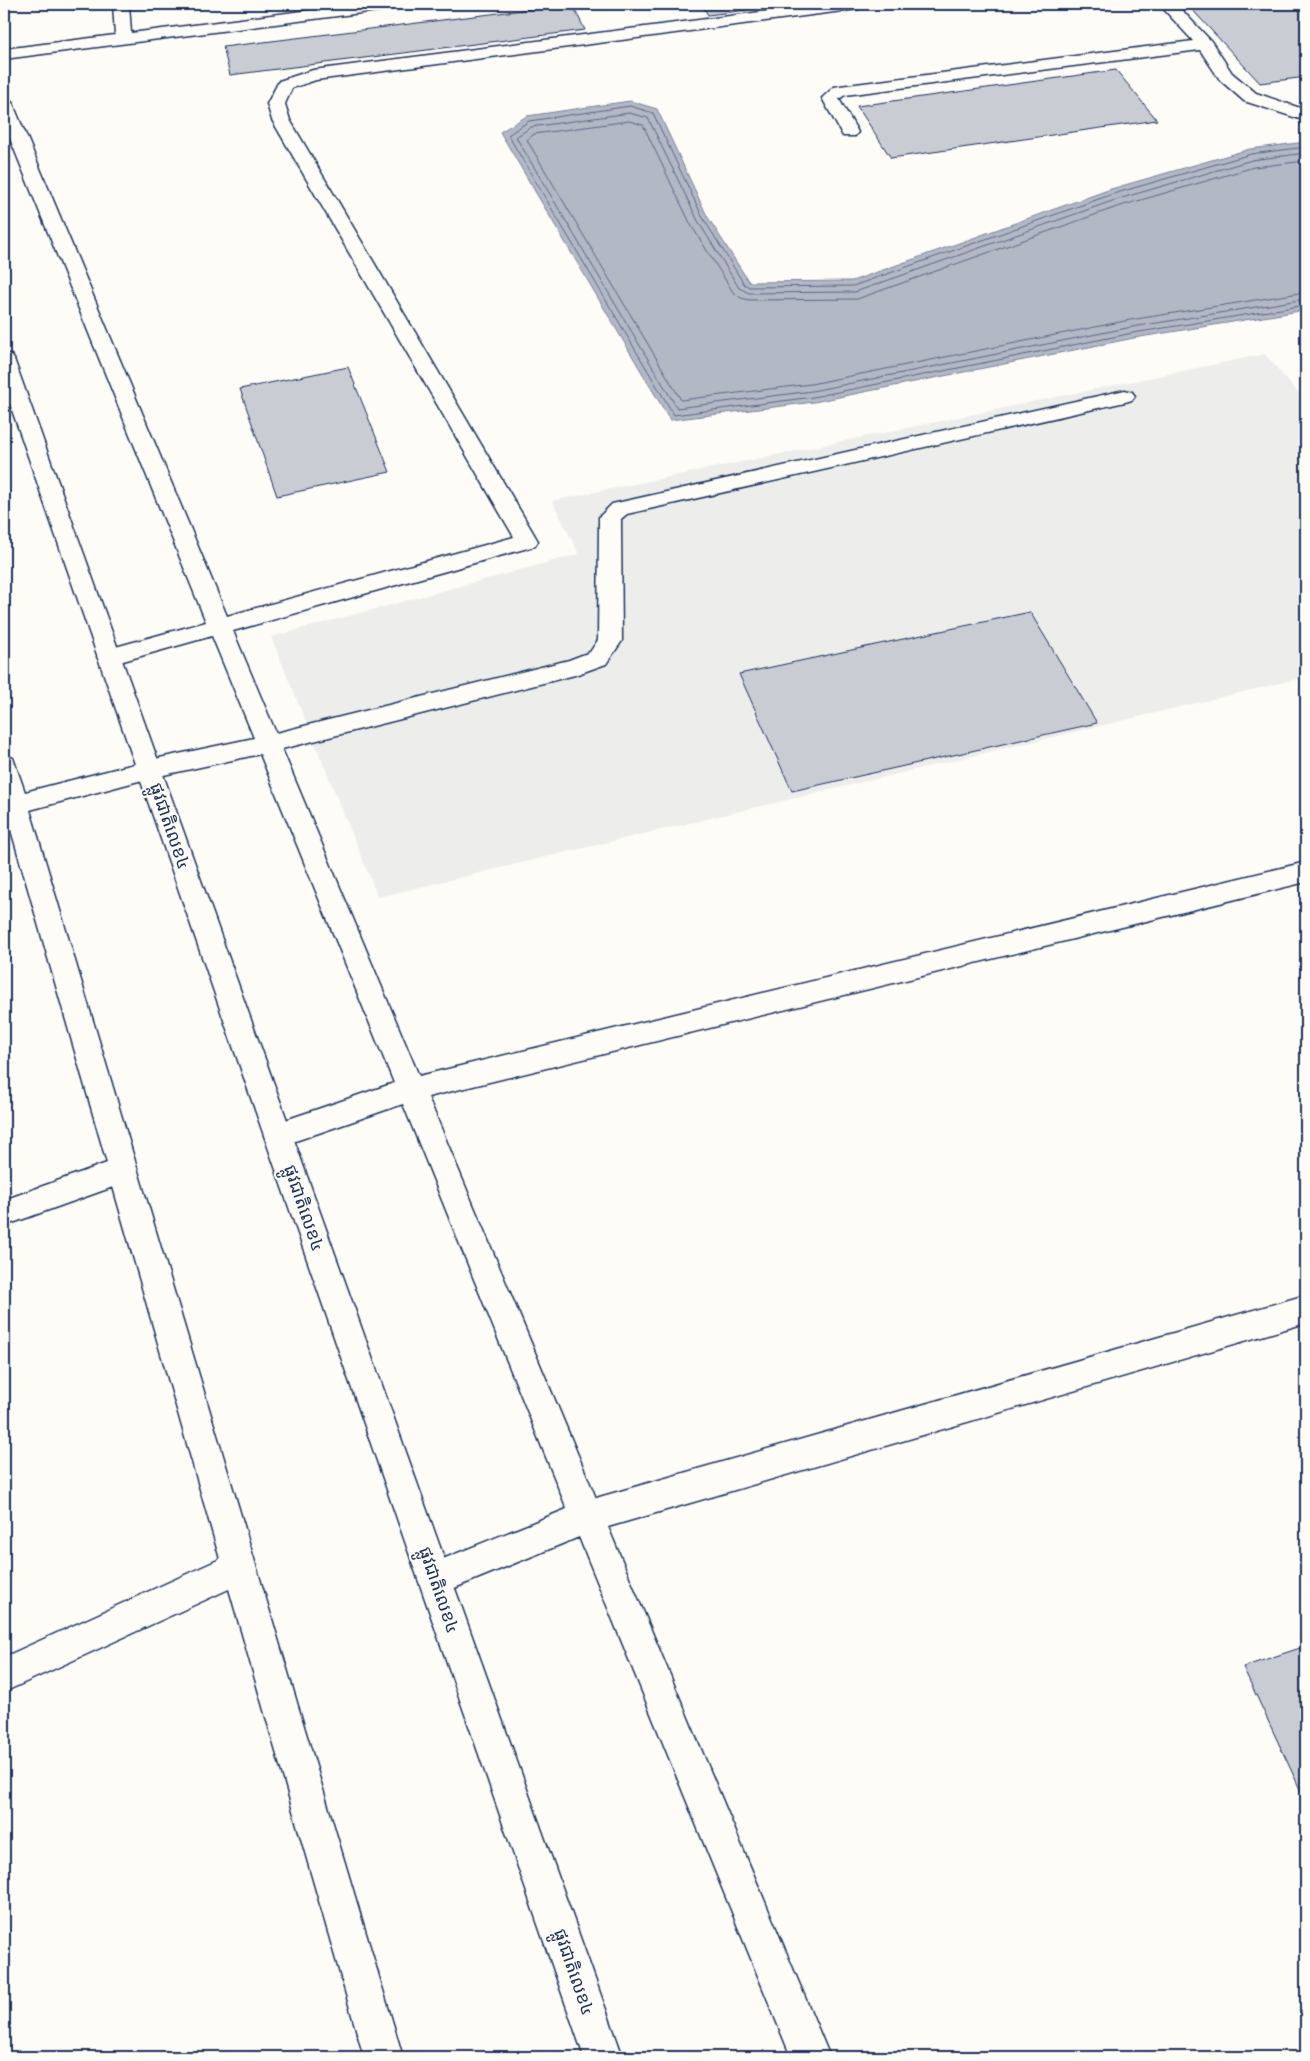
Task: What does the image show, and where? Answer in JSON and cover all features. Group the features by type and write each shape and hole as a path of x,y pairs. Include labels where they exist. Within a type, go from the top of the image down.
{"main road":[{"path":"121,4 123,39"},
{"path":"4,54 392,4"},
{"path":"109,658 527,541 281,120 276,104 285,85 312,75 858,4"},
{"path":"1166,4 1205,44 1226,76 1250,96 1306,116"},
{"path":"849,132 830,98 840,91 1205,44"},
{"path":"4,104 409,1090 810,2057"},
{"name":"ផ្លូវជាតិលេខ៤","path":"4,359 604,2057"},
{"path":"9,805 150,769 267,744 575,667 598,658 610,641 610,517 620,509 1125,396"},
{"path":"4,764 9,805 124,1170 383,2057"},
{"path":"278,1135 409,1090 1306,872"},
{"path":"4,1213 124,1170"},
{"path":"435,1579 587,1517 1306,1309"},
{"path":"4,1675 240,1567"}],"shaded area":[{"path":"1265,354 1306,402 1306,677 378,897 271,637 579,554 552,501"}],"water":[{"path":"630,101 657,109 707,216 749,282 852,281 1111,189 1250,149 1306,142 1306,310 1134,338 814,402 670,420 500,132 527,116"}],"building":[{"path":"572,4 585,30 230,75 223,47"},
{"path":"701,4 795,4 708,15"},
{"path":"1187,4 1296,4 1306,14 1306,77 1260,83"},
{"path":"1116,70 1157,120 891,158 857,106"},
{"path":"348,367 390,472 277,496 240,389"},
{"path":"1030,612 1097,723 792,791 739,674"},
{"path":"1306,1646 1306,1802 1243,1667"}]}
